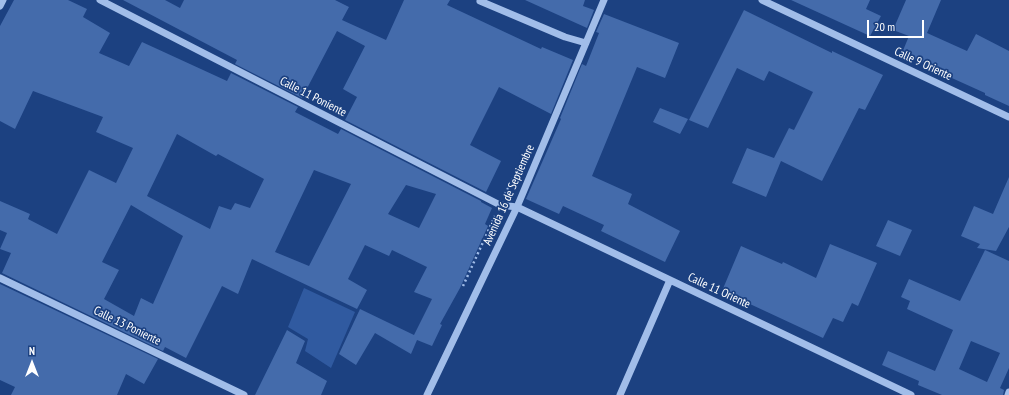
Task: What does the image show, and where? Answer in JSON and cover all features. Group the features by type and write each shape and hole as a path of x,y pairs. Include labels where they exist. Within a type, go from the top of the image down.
{"street":[{"path":"0,6 3,0"},
{"name":"Calle 11 Poniente","path":"100,0 500,205 517,207"},
{"name":"Avenida 16 de Septiembre","path":"427,395 517,207 604,0"},
{"name":"Calle 9 Oriente","path":"762,0 1009,117"},
{"path":"480,1 565,37 586,43"},
{"name":"Calle 11 Oriente","path":"517,207 911,395"},
{"name":"Calle 13 Poniente","path":"0,278 244,395"},
{"path":"620,395 670,280"}],"shaded area":[{"path":"304,288 355,312 331,368 305,351 308,339 288,327"}],"building":[{"path":"14,0 68,0 87,9 83,17 110,33 99,53 129,66 142,42 227,81 231,73 298,107 295,112 338,134 341,129 492,208 485,224 488,226 460,288 440,324 442,325 432,346 417,340 411,354 375,333 356,365 339,354 360,309 414,335 432,299 414,292 427,267 392,250 389,256 365,245 348,279 367,290 357,309 252,259 238,294 222,286 186,358 165,347 163,351 2,273 11,253 0,249 7,233 0,230 0,201 30,214 28,219 57,234 89,170 116,183 133,148 96,132 103,117 33,91 15,129 0,121 0,26","holes":["177,134 216,156 218,154 264,179 250,208 235,203 231,210 219,206 210,229 147,196","314,170 351,184 309,266 275,252","406,185 436,194 419,228 388,214","131,205 183,236 153,304 141,298 134,316 104,299 119,270 102,262"]},
{"path":"123,0 165,0 180,8 184,0 335,0 349,7 342,20 386,40 404,0 450,0 447,5 541,49 542,47 573,60 551,114 499,87 470,145 501,161 486,192 345,120 357,97 343,89 365,46 337,31 302,98 235,64 237,60"},
{"path":"525,0 585,0 583,6 594,10 587,28"},
{"path":"791,0 870,0 866,9 881,16 870,36"},
{"path":"906,0 941,0 927,33 967,51 976,34 1009,51 1009,106 902,53 909,36 893,30"},
{"path":"744,10 832,53 832,51 883,75 865,110 859,108 822,181 781,161 766,197 732,183 747,148 774,158 789,128 794,130 813,92 769,71 764,81 737,68 708,128 689,120"},
{"path":"604,14 679,43 665,78 637,67 592,176 632,194 628,204 680,231 665,262 601,231 604,225 563,206 559,214 526,199 561,119 560,118 582,64 586,66 599,33 596,32"},
{"path":"660,108 688,119 680,134 653,122"},
{"path":"1009,177 1009,227 996,251 977,248 980,244 961,236 974,206 993,214"},
{"path":"888,220 912,230 900,256 876,246"},
{"path":"830,244 877,263 858,306 852,303 843,322 833,318 823,338 722,291 741,246 782,264 783,262 816,278"},
{"path":"985,250 1009,261 1009,368 1000,388 1004,390 1003,395 942,395 918,385 919,381 882,365 888,351 935,371 953,330 907,309 910,301 901,297 909,279 960,301","holes":["971,341 1000,353 987,382 959,369"]},
{"path":"0,284 158,359 144,384 126,374 117,395 11,395 15,387 0,380"},
{"path":"287,330 305,341 296,363 327,381 321,395 255,395"}]}
